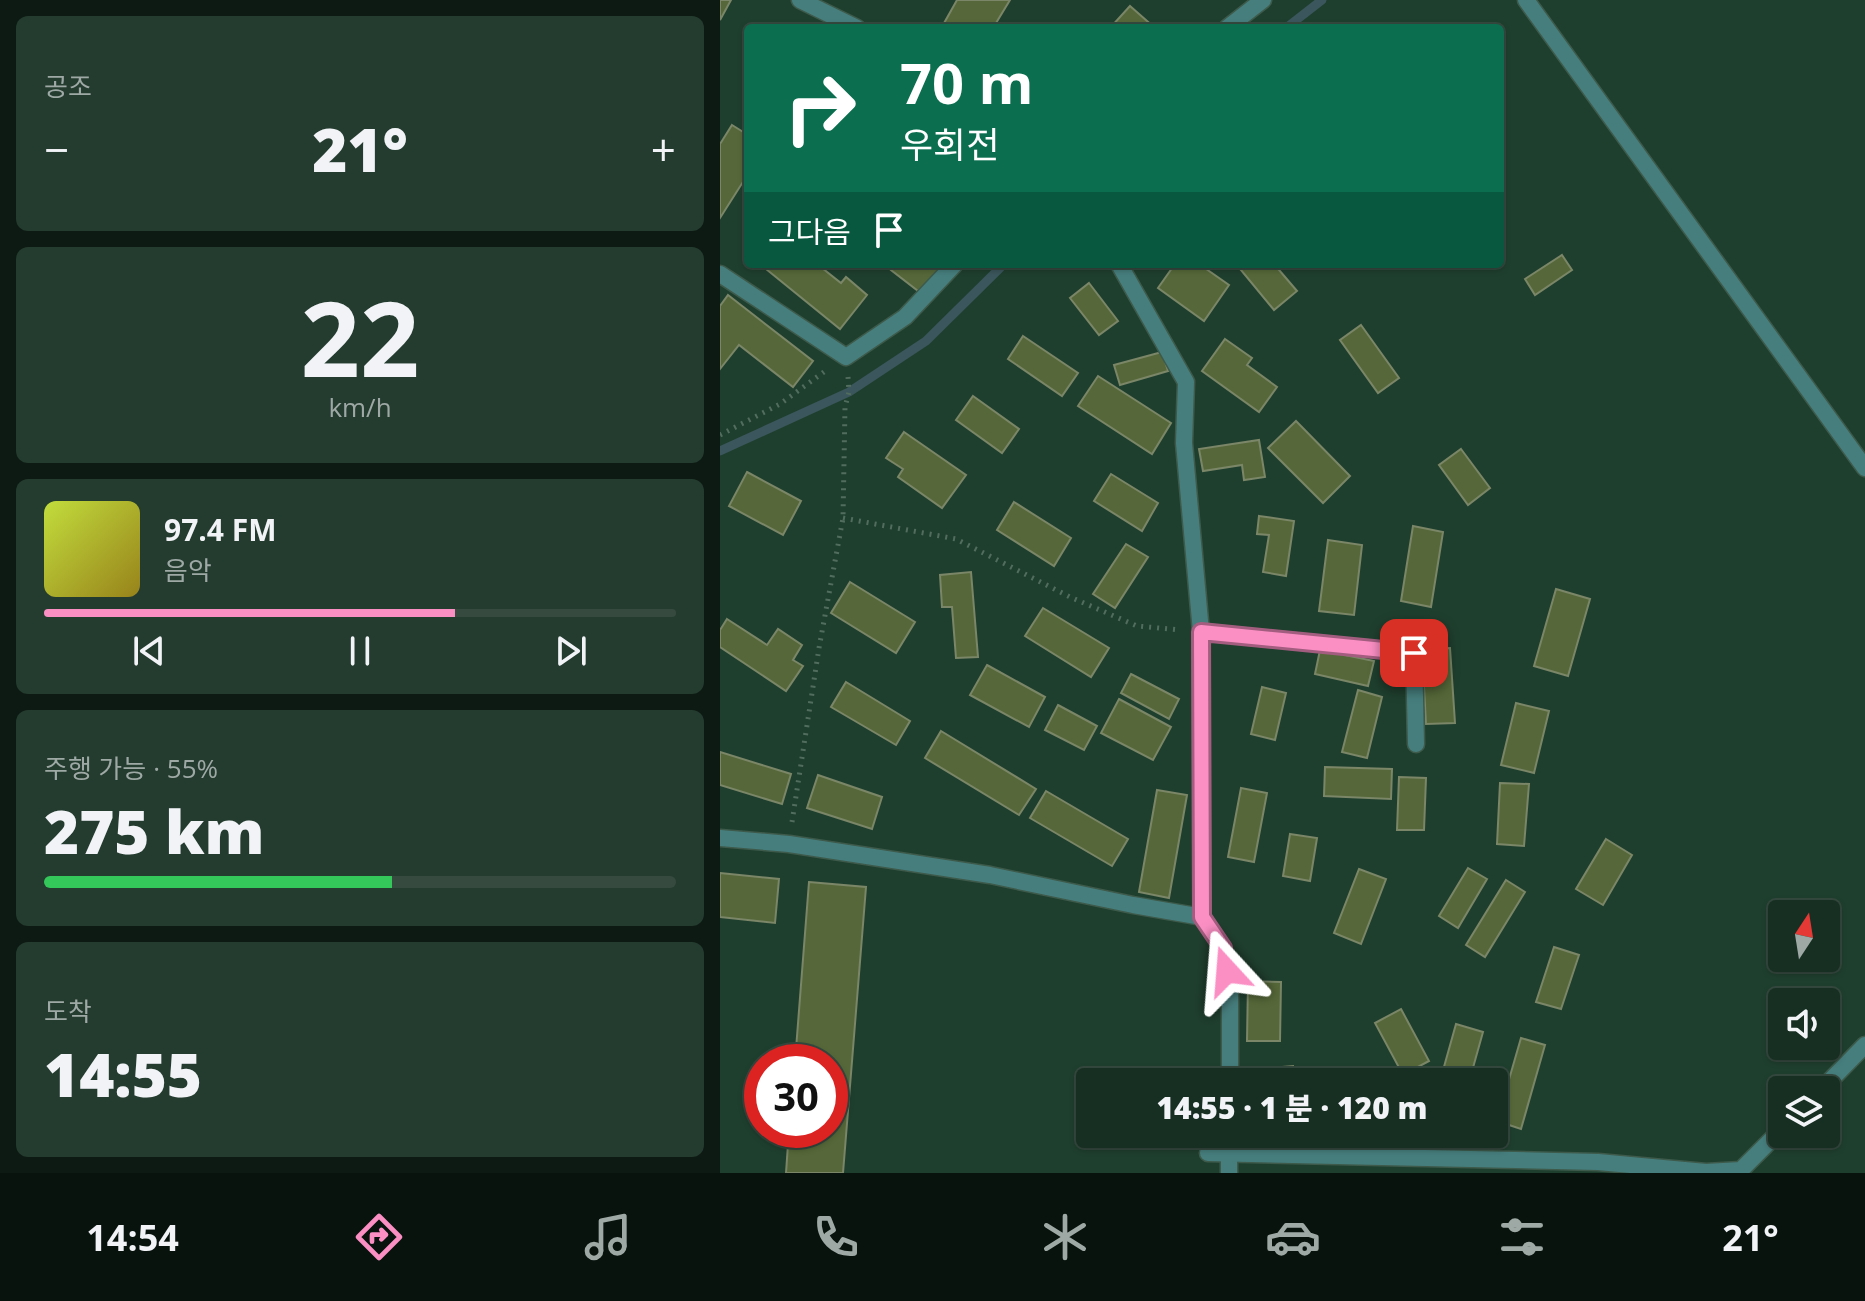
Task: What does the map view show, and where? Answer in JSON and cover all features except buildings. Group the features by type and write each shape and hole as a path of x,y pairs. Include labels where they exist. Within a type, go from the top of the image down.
{"street":[{"path":"800,0 849,24"},
{"path":"1232,24 1263,0"},
{"path":"1526,0 1865,468"},
{"path":"720,274 846,357 905,317 951,268"},
{"path":"1121,268 1186,382 1184,443 1201,632 1202,917 1223,948 1230,994 1230,1068"},
{"path":"1201,632 1414,653 1416,744"},
{"path":"720,838 789,844 990,875 1202,917"},
{"path":"1835,1076 1865,1045"},
{"path":"1208,1153 1598,1162 1706,1172 1739,1171 1768,1143"},
{"path":"1229,1148 1229,1173"}],"path":[{"path":"720,435 780,404 846,357"},
{"path":"789,844 819,648 843,518 845,407 849,392 846,357"},
{"path":"843,518 956,539 1070,597 1137,626 1201,632"}],"waterway":[{"path":"1291,24 1322,0"},
{"path":"720,451 849,392 926,341 1000,268"}],"route":[{"path":"1227,971 1223,948 1202,917 1201,632 1414,653"}]}
